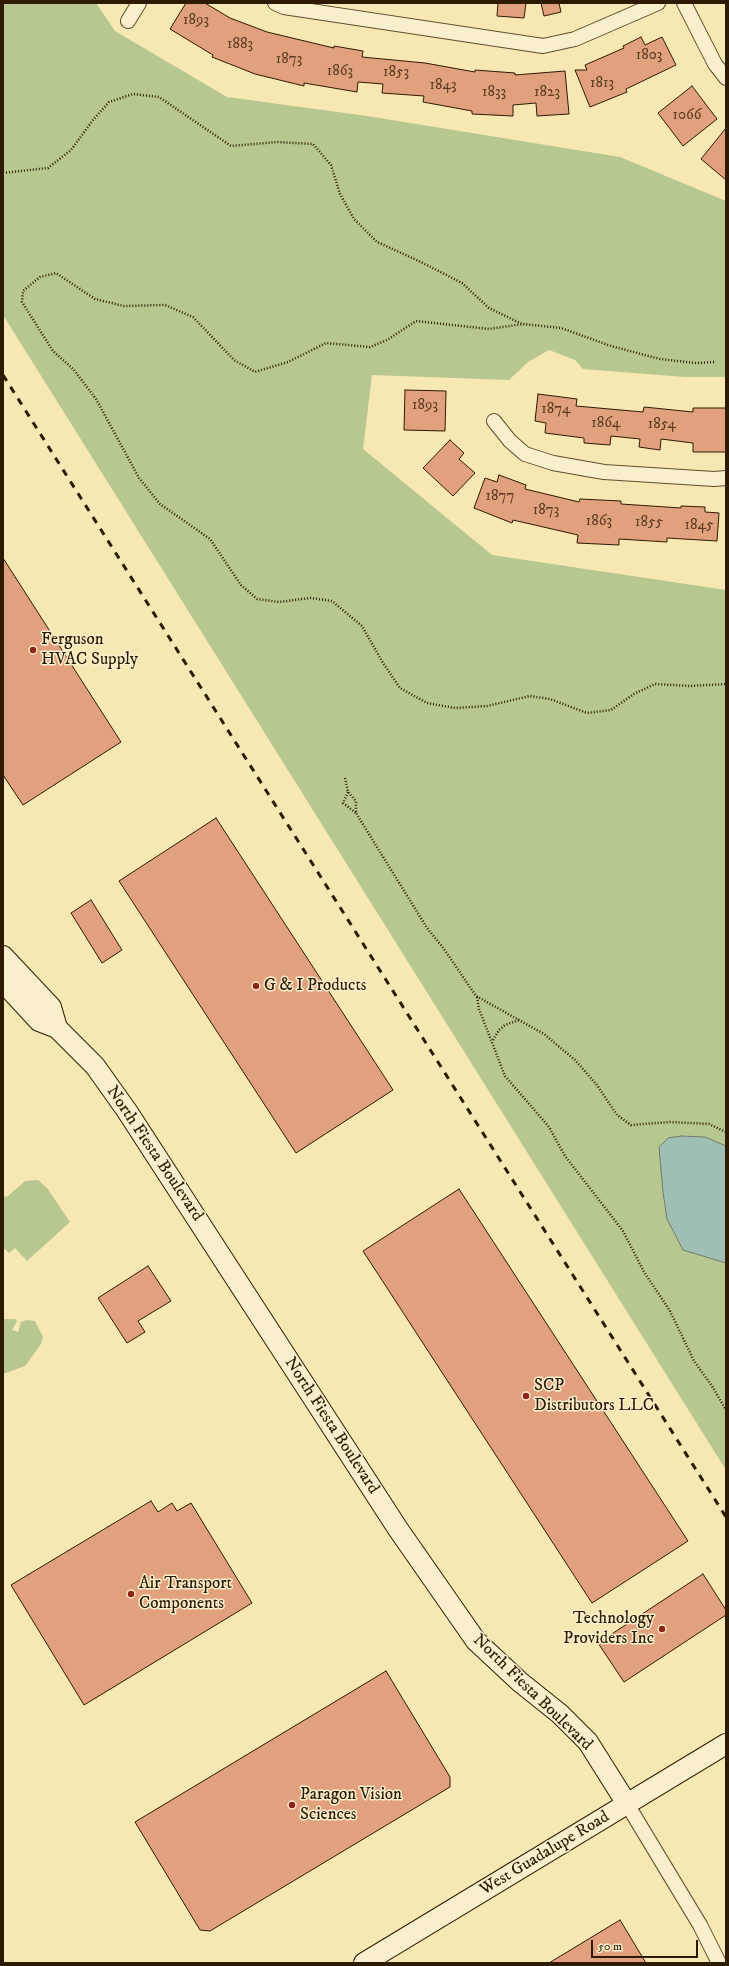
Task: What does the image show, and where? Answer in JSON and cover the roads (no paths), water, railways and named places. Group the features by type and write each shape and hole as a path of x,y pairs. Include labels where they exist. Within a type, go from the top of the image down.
{"street":[{"path":"128,21 138,3"},
{"path":"282,4 543,46 575,39 658,3"},
{"path":"684,3 715,64 726,78"},
{"path":"494,421 510,441 525,454 553,463 604,472 714,479 726,478"},
{"name":"North Fiesta Boulevard","path":"3,956 51,1007 57,1028"},
{"name":"North Fiesta Boulevard","path":"3,982 39,1021 57,1028 95,1066 127,1111 398,1529 476,1641 520,1682 560,1714 588,1742 627,1804"},
{"name":"West Guadalupe Road","path":"364,1963 726,1744"},
{"path":"627,1804 700,1925 718,1963"}],"water":[{"path":"681,1136 705,1137 726,1146 726,1263 683,1250 667,1219 659,1147 668,1138"}],"railway":[{"path":"3,375 726,1517"}],"place":[{"name":"Ferguson HVAC Supply","path":"33,650"},
{"name":"G & I Products","path":"256,986"},
{"name":"SCP Distributors LLC","path":"526,1396"},
{"name":"Air Transport Components","path":"131,1594"},
{"name":"Technology Providers Inc","path":"662,1629"},
{"name":"Paragon Vision Sciences","path":"292,1805"}]}
